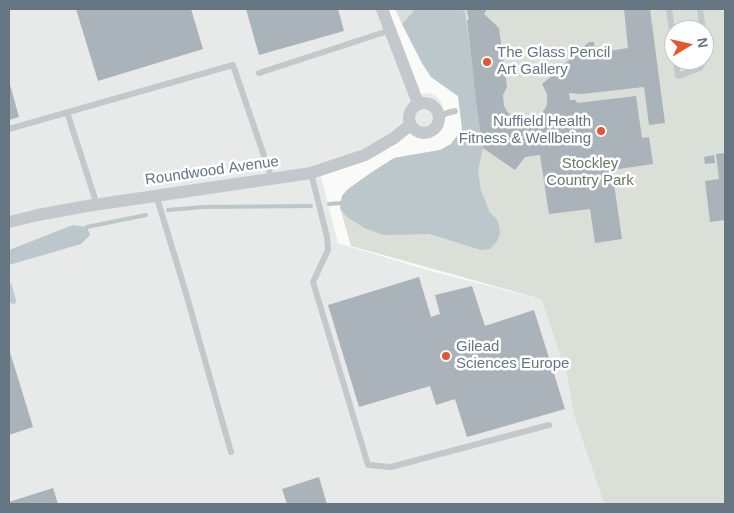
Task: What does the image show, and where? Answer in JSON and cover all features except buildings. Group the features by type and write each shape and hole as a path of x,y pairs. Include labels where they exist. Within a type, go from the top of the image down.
{"street":[{"path":"382,9 418,103"},
{"path":"423,102 432,105 438,113 438,123 428,133 418,132 410,125 408,115 410,110 418,103 423,102"},
{"name":"Roundwood Avenue","path":"9,222 97,204 310,173 365,156 394,138 410,125"}],"lane":[{"path":"259,73 391,30"},
{"path":"9,129 233,65 272,179"},
{"path":"677,70 678,76 694,70"},
{"path":"68,112 97,204"},
{"path":"439,118 447,113 455,112"},
{"path":"310,173 328,244 328,250 313,282 368,465 391,466 550,424"},
{"path":"156,195 231,452"},
{"path":"9,286 13,301"}],"shaded area":[{"path":"9,9 385,9 419,94 428,93 436,96 442,104 445,114 443,123 430,134 415,133 407,126 320,172 338,243 431,271 541,299 567,375 574,415 604,504 9,504"},
{"path":"412,9 462,9 465,12 483,148 478,171 481,191 490,213 496,218 500,234 490,249 481,250 430,234 384,235 364,228 346,216 340,208 342,196 348,189 372,172 394,158 440,150 451,144 462,129 458,96 431,77 402,24 413,12"},
{"path":"73,225 87,227 90,235 81,244 9,265 9,250"}],"green space":[{"name":"Stockley Country Park","path":"395,9 725,9 725,504 604,504 574,415 567,375 541,299 351,246 340,208 342,196 348,189 394,158 440,150 451,144 463,129 458,96 431,77"}],"waterway":[{"path":"329,204 341,203"},
{"path":"168,210 203,207 311,206"},
{"path":"87,227 146,215"}],"place":[{"name":"The Glass Pencil Art Gallery","path":"487,62"},
{"name":"Nuffield Health Fitness & Wellbeing","path":"601,131"},
{"name":"Gilead Sciences Europe","path":"446,356"}]}
